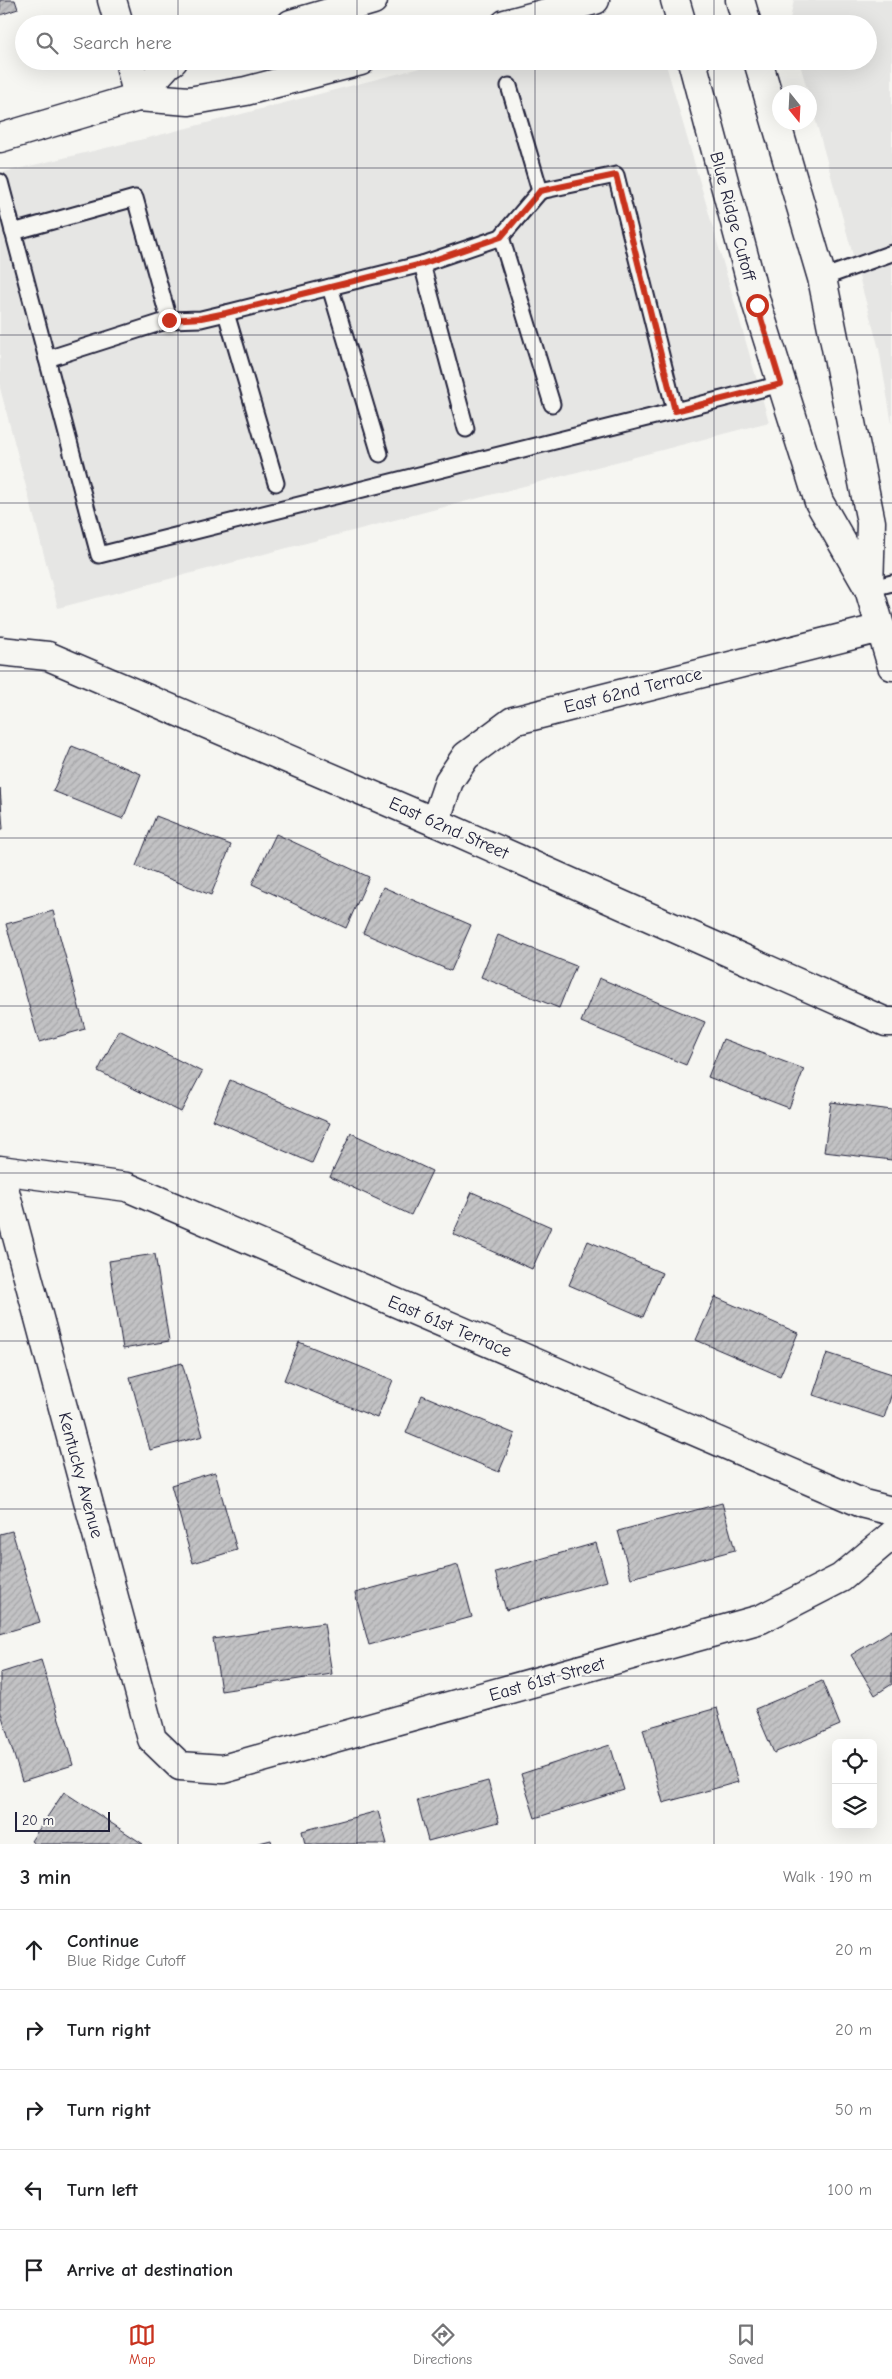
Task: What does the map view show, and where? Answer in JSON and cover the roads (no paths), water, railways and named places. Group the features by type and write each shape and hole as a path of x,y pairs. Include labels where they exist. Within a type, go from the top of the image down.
{"street":[{"path":"112,0 116,15"},
{"path":"322,15 373,0"},
{"path":"539,15 595,0"},
{"path":"675,0 679,15"},
{"path":"740,0 744,15"},
{"path":"131,70 138,97"},
{"path":"138,97 163,70"},
{"path":"0,138 138,97 189,101 246,91 326,70"},
{"name":"Blue Ridge Cutoff","path":"694,70 781,384 819,502 881,586"},
{"name":"Blue Ridge Cutoff","path":"761,70 822,278 871,522 881,586 880,628 892,666"},
{"name":"East 62nd Terrace","path":"435,822 449,781 466,756 513,721 880,628"},
{"name":"East 62nd Street","path":"0,651 48,656 435,822 886,1022 892,1022"},
{"name":"East 61st Terrace","path":"0,1172 127,1187 864,1504 892,1511"},
{"name":"Kentucky Avenue","path":"0,1172 152,1739 180,1766"},
{"name":"East 61st Street","path":"180,1766 223,1769 760,1619 841,1578 892,1535"}],"lane":[{"path":"508,86 540,191"},
{"path":"47,359 169,320 201,318 226,313 422,264 501,237 540,191 616,175 675,411"},
{"path":"0,182 99,555 781,384"},
{"path":"13,232 135,198 169,320"},
{"path":"501,237 552,404"},
{"path":"822,278 892,253"},
{"path":"422,264 466,428"},
{"path":"330,287 380,454"},
{"path":"226,313 276,482"}]}
